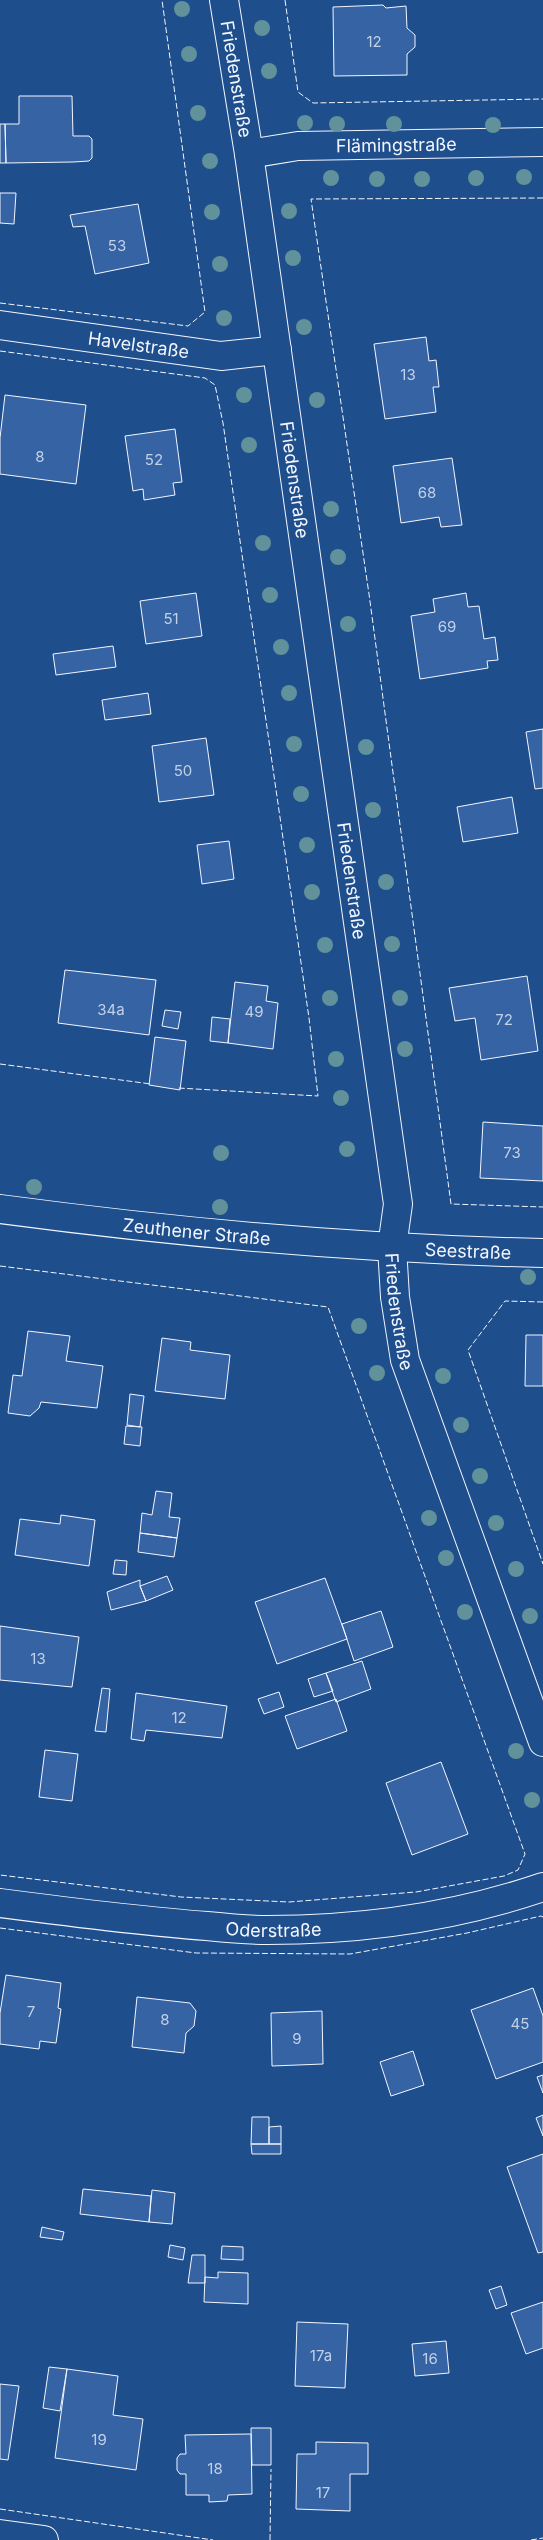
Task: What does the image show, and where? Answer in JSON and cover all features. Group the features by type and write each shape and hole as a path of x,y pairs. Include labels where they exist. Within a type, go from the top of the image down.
{"street":[{"name":"Friedenstraße","path":"224,0 249,154 398,1204 392,1247 395,1297 405,1360 543,1742"},
{"name":"Flämingstraße","path":"249,154 298,146 543,142"},
{"name":"Havelstraße","path":"0,325 221,356 277,350"},
{"name":"Zeuthener Straße","path":"0,1209 77,1219 392,1247"},
{"name":"Seestraße","path":"392,1247 543,1252"},
{"name":"Oderstraße","path":"0,1903 178,1924 266,1930 328,1928 414,1918 491,1904 543,1888"},
{"path":"0,2534 44,2540"}],"building":[{"path":"383,5 386,8 406,6 407,28 415,35 415,47 407,54 407,75 334,76 333,7"},
{"path":"19,96 72,96 73,136 89,136 92,139 92,158 89,161 73,162 6,163 5,124 19,124"},
{"path":"0,124 5,124 6,163 0,163"},
{"path":"0,193 16,193 14,224 0,223"},
{"path":"138,204 149,263 95,274 85,226 73,227 70,215"},
{"path":"426,337 429,361 436,360 439,387 433,387 436,412 385,419 374,344"},
{"path":"5,395 86,405 76,484 0,474 0,438"},
{"path":"175,429 182,482 173,483 175,495 144,500 143,489 133,491 125,436"},
{"path":"452,458 462,525 441,527 439,517 401,523 393,466"},
{"path":"196,593 202,636 146,644 140,601"},
{"path":"466,593 468,607 479,606 484,639 495,637 498,660 487,661 488,668 420,679 411,616 435,612 433,599"},
{"path":"113,646 116,667 56,675 53,654"},
{"path":"148,693 151,714 105,720 102,700"},
{"path":"543,729 543,788 535,789 526,732"},
{"path":"206,738 214,795 159,802 152,746"},
{"path":"512,797 518,833 463,842 457,807"},
{"path":"229,841 234,879 202,884 197,845"},
{"path":"65,970 156,980 149,1035 58,1023"},
{"path":"527,976 538,1051 481,1060 475,1018 455,1021 449,988"},
{"path":"235,982 268,986 266,1001 278,1003 273,1049 228,1043"},
{"path":"165,1010 181,1012 178,1029 162,1026"},
{"path":"212,1017 230,1019 228,1043 210,1041"},
{"path":"155,1037 186,1041 180,1090 149,1085"},
{"path":"483,1122 543,1126 543,1181 480,1178"},
{"path":"28,1331 70,1336 66,1361 103,1366 97,1408 41,1402 39,1408 30,1416 8,1413 13,1375 22,1376"},
{"path":"526,1335 543,1335 543,1386 525,1386"},
{"path":"162,1338 191,1342 190,1350 230,1355 225,1399 155,1391"},
{"path":"130,1394 144,1396 140,1427 127,1425"},
{"path":"126,1426 142,1427 140,1446 124,1444"},
{"path":"156,1491 172,1493 169,1517 180,1518 177,1538 140,1533 142,1513 152,1515"},
{"path":"61,1515 95,1520 89,1566 15,1555 20,1519 60,1524"},
{"path":"140,1533 177,1538 174,1557 138,1552"},
{"path":"115,1560 127,1561 126,1575 113,1574"},
{"path":"167,1576 173,1590 146,1601 140,1586"},
{"path":"325,1578 347,1639 277,1664 255,1602"},
{"path":"140,1580 140,1586 146,1601 111,1610 107,1592"},
{"path":"381,1611 393,1647 354,1661 342,1624"},
{"path":"0,1626 79,1637 72,1687 0,1680"},
{"path":"362,1661 371,1689 336,1702 326,1673"},
{"path":"326,1673 333,1691 314,1697 308,1679"},
{"path":"102,1688 110,1689 106,1732 95,1731"},
{"path":"279,1692 284,1707 264,1714 258,1699"},
{"path":"136,1693 227,1706 222,1738 146,1730 144,1741 131,1739"},
{"path":"336,1699 347,1731 297,1749 285,1716"},
{"path":"45,1750 78,1754 72,1801 39,1797"},
{"path":"441,1762 468,1834 412,1855 386,1783"},
{"path":"6,1975 61,1983 58,2008 61,2009 56,2043 40,2041 39,2049 0,2044 0,2013"},
{"path":"533,1988 543,2016 543,2062 496,2079 471,2010"},
{"path":"137,1997 190,2003 196,2011 194,2026 186,2033 184,2053 132,2047"},
{"path":"322,2011 323,2064 272,2066 271,2013"},
{"path":"413,2051 424,2085 391,2096 380,2062"},
{"path":"543,2075 543,2093 537,2077"},
{"path":"543,2115 543,2136 536,2118"},
{"path":"252,2117 269,2117 269,2144 251,2144"},
{"path":"281,2126 281,2144 269,2144 269,2127"},
{"path":"251,2144 281,2144 281,2154 252,2154"},
{"path":"543,2154 543,2252 538,2253 507,2167"},
{"path":"83,2189 151,2196 149,2222 80,2214"},
{"path":"152,2190 175,2193 172,2224 149,2222"},
{"path":"42,2227 64,2232 62,2240 40,2237"},
{"path":"170,2245 185,2248 183,2260 168,2257"},
{"path":"222,2246 243,2247 243,2260 221,2259"},
{"path":"192,2255 205,2255 205,2283 188,2283"},
{"path":"218,2272 248,2273 248,2304 204,2302 205,2277 218,2278"},
{"path":"501,2286 507,2305 496,2309 489,2290"},
{"path":"543,2302 543,2348 526,2354 511,2313"},
{"path":"297,2322 348,2324 345,2388 295,2386"},
{"path":"446,2341 449,2373 415,2376 412,2344"},
{"path":"49,2367 67,2369 60,2411 43,2408"},
{"path":"67,2369 118,2376 113,2415 143,2419 136,2470 55,2458"},
{"path":"0,2384 19,2386 8,2460 0,2459"},
{"path":"251,2428 271,2428 271,2465 252,2465"},
{"path":"251,2434 252,2494 228,2495 227,2501 209,2502 209,2495 186,2495 186,2474 180,2474 177,2470 177,2458 180,2454 186,2454 185,2435"},
{"path":"316,2442 368,2443 368,2474 350,2474 350,2511 296,2509 297,2454 316,2454"}],"fence":[{"path":"0,303 188,326 205,312 162,0"},
{"path":"285,0 298,92 313,103 543,99"},
{"path":"543,198 311,199 369,594 451,1204 543,1207"},
{"path":"0,351 205,378 215,385 223,423 309,1018 318,1096 178,1088"},
{"path":"0,1064 151,1084"},
{"path":"0,1266 328,1307 525,1854 518,1870 504,1876 416,1892 289,1902 181,1897 0,1875"},
{"path":"543,1302 505,1301 468,1350 543,1564"},
{"path":"0,1928 196,1953 350,1954 543,1917"},
{"path":"270,2540 271,2469"},
{"path":"0,2509 213,2540"},
{"path":"531,2540 543,2538"}]}
